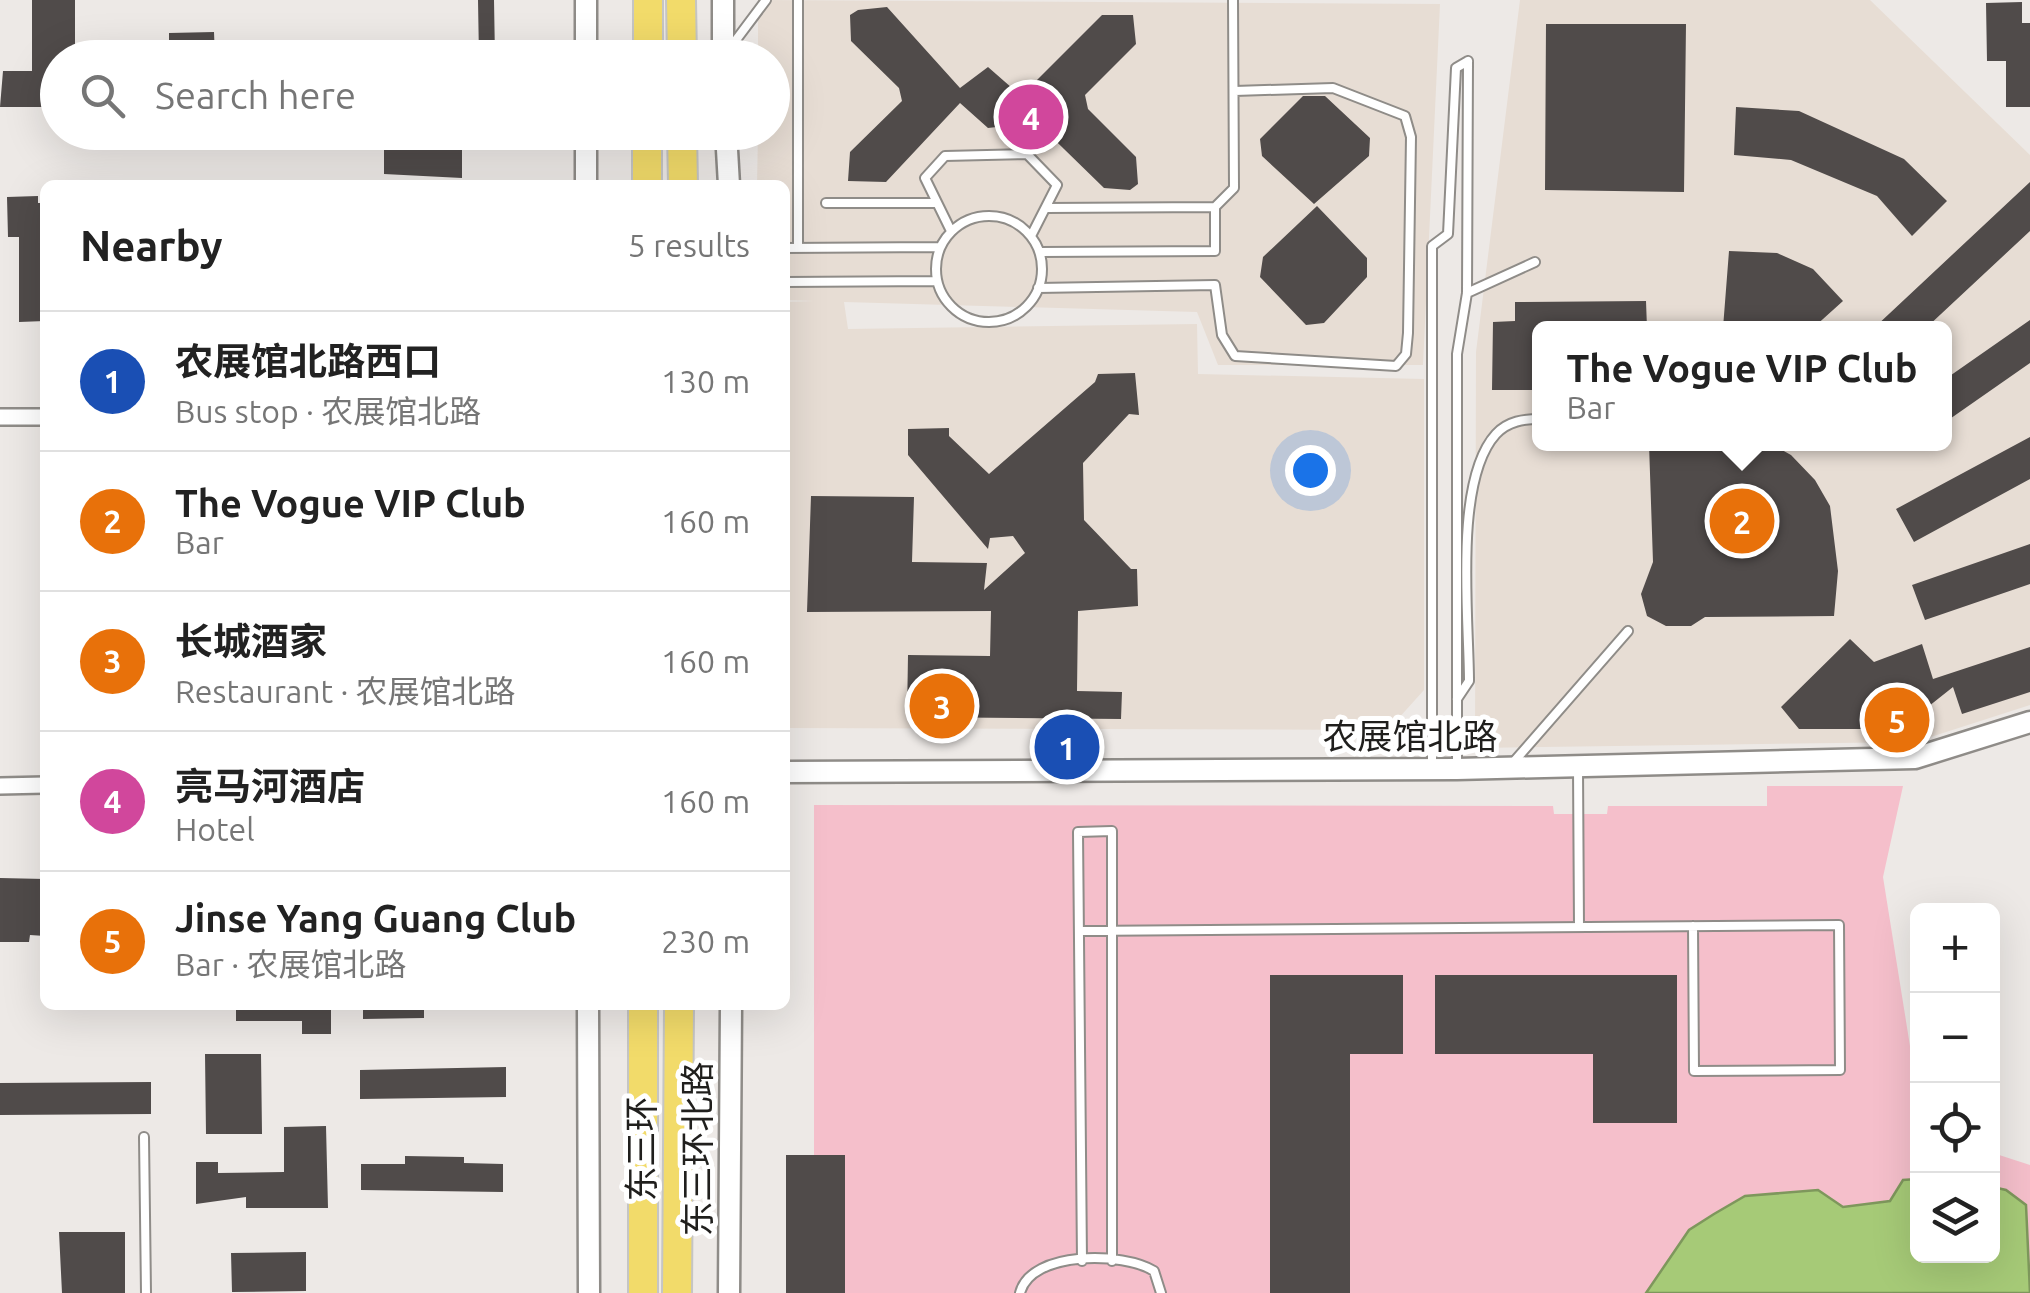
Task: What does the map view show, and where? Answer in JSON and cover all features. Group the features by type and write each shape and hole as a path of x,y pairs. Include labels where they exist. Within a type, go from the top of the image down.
{"highway":[{"path":"648,0 648,40"},
{"path":"681,0 682,40"},
{"path":"647,150 647,180"},
{"path":"682,150 683,180"},
{"name":"东三环","path":"643,1293 644,1010"},
{"name":"东三环","path":"678,1293 679,1010"}],"street":[{"path":"586,0 586,40"},
{"path":"723,0 723,40"},
{"path":"586,150 586,180"},
{"path":"727,150 729,180"},
{"path":"0,417 40,417"},
{"name":"农展馆北路","path":"790,772 1456,770 1916,758 2030,722"},
{"path":"0,786 40,785"},
{"path":"588,1010 589,1293"},
{"name":"东三环北路","path":"729,1293 730,1010"}],"lane":[{"path":"736,40 766,0"},
{"path":"798,0 798,248"},
{"path":"1040,252 1214,252 1215,207 1234,188 1233,0"},
{"path":"1410,245 1432,246 1448,234 1456,68 1468,61 1467,293 1456,354 1456,770"},
{"path":"1038,288 1215,285 1222,335 1235,356 1396,366 1406,354 1410,245 1411,137 1405,116 1334,88 1235,90"},
{"path":"951,231 925,178 945,156 1026,154 1057,185 1032,236"},
{"path":"826,204 937,202"},
{"path":"1046,208 1215,207"},
{"path":"994,216 1018,224 1032,236 1043,270 1031,302 1017,315 995,322 959,314 936,282 939,248 951,231 975,217 994,216"},
{"path":"1432,246 1432,768"},
{"path":"790,248 939,248"},
{"path":"1467,293 1535,262"},
{"path":"790,282 936,282"},
{"path":"1457,699 1469,681 1470,513 1476,479 1497,433 1519,420 1532,419"},
{"path":"1508,768 1628,630"},
{"path":"1433,675 1454,676"},
{"path":"1578,768 1579,927"},
{"path":"1082,1261 1078,832 1112,832 1112,1261"},
{"path":"1081,931 1110,931 1693,926 1839,925 1840,1070 1694,1071 1693,926"},
{"path":"144,1137 146,1293"},
{"path":"1020,1293 1032,1270 1048,1262 1138,1260 1154,1271 1161,1293"}],"shaded area":[{"path":"758,0 1440,4 1423,365 1218,365 1197,312 844,302 848,329 1197,324 1198,374 1424,379 1424,690 1388,730 790,728 790,302 814,301 790,300 790,180 757,180 758,150 790,150 790,40 758,40"},
{"path":"1520,0 1870,0 2030,155 2030,705 1915,742 1475,748 1476,352"},
{"path":"1767,786 1903,786 1883,877 1910,1046 1910,1263 2000,1263 2000,1155 2030,1165 2030,1293 814,1293 814,805 1553,806 1554,814 1607,814 1608,806 1767,806"},
{"path":"1903,1180 1910,1180 1910,1263 2000,1263 2000,1189 2026,1205 2030,1293 1646,1293 1689,1230 1745,1196 1818,1190 1843,1207 1890,1201"}],"building":[{"path":"32,0 75,0 75,40 40,40 40,107 0,107 3,71 32,71"},
{"path":"478,0 494,0 495,40 479,40"},
{"path":"2022,2 2022,23 2030,23 2030,107 2006,107 2006,61 1987,61 1986,3"},
{"path":"887,7 960,88 988,67 1021,96 1102,15 1133,15 1136,44 1085,95 1088,109 1136,157 1138,184 1130,190 1104,188 1024,110 1005,126 988,128 960,103 886,182 848,181 850,152 902,101 899,88 851,41 850,15 858,10"},
{"path":"1546,24 1686,24 1684,192 1545,190"},
{"path":"214,32 214,40 169,40 169,33"},
{"path":"1303,96 1325,96 1370,138 1369,156 1314,204 1262,156 1260,139"},
{"path":"1736,107 1799,111 1904,159 1947,201 1912,236 1877,196 1791,160 1734,155"},
{"path":"384,150 462,150 462,178 384,174"},
{"path":"2030,182 2030,231 1934,321 1881,321"},
{"path":"38,196 40,203 40,321 19,322 19,237 8,237 7,197"},
{"path":"1317,206 1367,258 1367,277 1324,323 1306,325 1260,277 1263,257"},
{"path":"1729,251 1777,253 1813,269 1843,301 1821,321 1724,321"},
{"path":"1646,301 1647,321 1532,321 1532,390 1492,390 1493,322 1515,321 1515,302"},
{"path":"2030,320 2030,363 1952,417 1952,374"},
{"path":"1135,373 1139,415 1129,414 1083,463 1084,520 1131,569 1137,569 1138,606 1078,611 1077,691 1122,692 1121,719 907,717 908,655 990,656 991,611 807,612 811,496 914,497 912,562 987,563 984,590 1025,553 1013,536 990,538 988,549 908,455 908,429 949,428 949,436 989,474 1095,382 1098,374"},
{"path":"2030,437 2030,479 1914,542 1896,509"},
{"path":"1649,451 1784,451 1815,480 1830,506 1838,571 1834,616 1705,617 1691,626 1666,626 1647,616 1641,594 1653,562"},
{"path":"2030,544 2030,584 1925,620 1912,585"},
{"path":"1850,639 1874,662 1922,644 1933,679 2030,647 2030,692 1962,714 1953,687 1900,729 1799,729 1781,707"},
{"path":"0,878 40,879 40,936 30,935 29,942 0,942"},
{"path":"1270,975 1403,975 1403,1054 1350,1054 1350,1293 1270,1293"},
{"path":"1435,975 1677,975 1677,1123 1593,1123 1593,1054 1435,1054"},
{"path":"236,1010 331,1010 331,1034 302,1034 302,1021 236,1021"},
{"path":"363,1010 424,1010 424,1018 363,1019"},
{"path":"205,1054 261,1054 262,1134 206,1134"},
{"path":"506,1067 506,1097 360,1099 360,1070"},
{"path":"151,1082 151,1114 0,1115 0,1083"},
{"path":"326,1126 328,1208 246,1208 246,1197 196,1204 196,1162 218,1162 218,1173 284,1172 284,1127"},
{"path":"786,1155 845,1155 845,1293 786,1293"},
{"path":"405,1156 464,1157 464,1163 503,1164 503,1192 361,1190 361,1164 405,1164"},
{"path":"59,1232 125,1232 125,1293 62,1293"},
{"path":"306,1252 306,1291 232,1292 231,1253"}],"place":[{"name":"亮马河酒店","path":"1031,117"},
{"name":"The Vogue VIP Club","path":"1742,521"},
{"name":"长城酒家","path":"942,706"},
{"name":"Jinse Yang Guang Club","path":"1897,720"},
{"name":"农展馆北路西口","path":"1067,747"}]}
